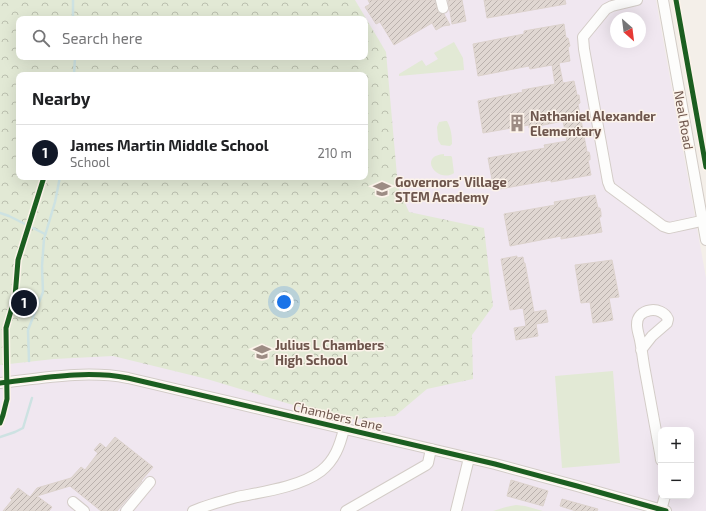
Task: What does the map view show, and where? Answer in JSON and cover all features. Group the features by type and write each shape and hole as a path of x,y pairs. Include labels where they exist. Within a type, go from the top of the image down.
{"street":[{"path":"637,0 612,6 606,9 584,37 584,49 608,182 610,187 663,226 669,228 704,221"},
{"name":"Neal Road","path":"663,0 704,221 706,240"},
{"path":"641,350 658,444"},
{"name":"Chambers Lane","path":"0,382 87,374 119,376 469,458 663,510"},
{"path":"193,511 310,478 321,471 334,456 339,446 344,429"},
{"path":"346,511 426,465 428,463 431,449"},
{"path":"456,511 469,458"},
{"path":"126,511 150,482"},
{"path":"663,510 665,499"},
{"path":"73,502 84,511"}],"shaded area":[{"path":"96,0 656,0 706,278 706,511 0,511 0,161 16,174 16,180 368,180 368,72 365,72 365,60 368,60 368,16 323,16"}],"green space":[{"path":"0,0 355,0 365,16 16,16 16,60 368,60 368,22 386,52 398,187 409,212 484,228 493,306 472,335 473,379 427,389 395,416 343,420 207,379 113,356 54,359 0,365"},
{"path":"454,42 463,58 464,70 399,76 399,74 422,60 426,66 438,59 434,53"},
{"path":"447,121 451,132 452,144 450,146 441,145 438,140 437,127 439,122"},
{"path":"444,154 444,156 452,157 454,173 442,175 433,168 431,164 432,159 436,156"},
{"path":"613,371 620,463 562,468 555,376"},
{"path":"516,505 525,506 543,511 493,511"}],"building":[{"path":"368,0 435,0 438,12 444,14 450,25 443,26 436,30 432,23 394,45 380,22 376,24 365,7 370,4"},
{"path":"448,0 462,0 466,21 452,24"},
{"path":"484,0 565,0 566,4 487,18"},
{"name":"Nathaniel Alexander Elementary","path":"564,24 566,38 568,38 570,46 568,47 570,61 559,63 563,83 574,81 577,95 579,95 580,103 578,104 587,152 589,152 590,156 590,160 588,160 591,175 494,190 488,158 545,148 544,145 567,141 563,121 529,128 529,125 483,133 478,101 523,92 522,90 555,84 552,65 530,69 529,66 478,76 473,44 524,34 524,31"},
{"path":"595,195 598,208 600,208 601,213 601,217 599,217 602,232 561,239 561,236 510,246 504,214 555,205 554,202"},
{"path":"517,256 517,258 523,257 525,263 534,312 546,310 548,322 536,324 538,336 516,340 514,328 526,326 523,308 510,310 501,259"},
{"path":"612,260 619,297 609,298 613,320 593,323 590,302 581,303 575,265"},
{"path":"115,437 153,467 117,511 101,511 70,486 37,496 52,507 49,511 3,511 12,500 10,498 18,488 30,497 37,488 71,478 81,467 85,470 98,453 94,450 100,443 106,448"},
{"path":"511,480 548,491 543,506 507,496"},
{"path":"562,499 598,509 597,511 576,511 560,506"}],"waterway":[{"path":"73,0 73,16"},
{"path":"74,72 75,60"},
{"path":"29,361 28,330 43,292 42,266 44,239 55,202 59,180"},
{"path":"0,213 45,234"},
{"path":"0,437 23,428 32,398"}],"cycle path":[{"path":"676,0 706,167"},
{"path":"0,423 7,399 6,328 15,297 18,260 43,180"},
{"path":"0,383 80,375 128,378 495,464 666,511"}],"place":[{"name":"Nathaniel Alexander Elementary","path":"517,123"},
{"name":"Governors' Village STEM Academy","path":"382,189"},
{"name":"James Martin Middle School","path":"24,303"},
{"name":"Julius L Chambers High School","path":"262,352"}]}
